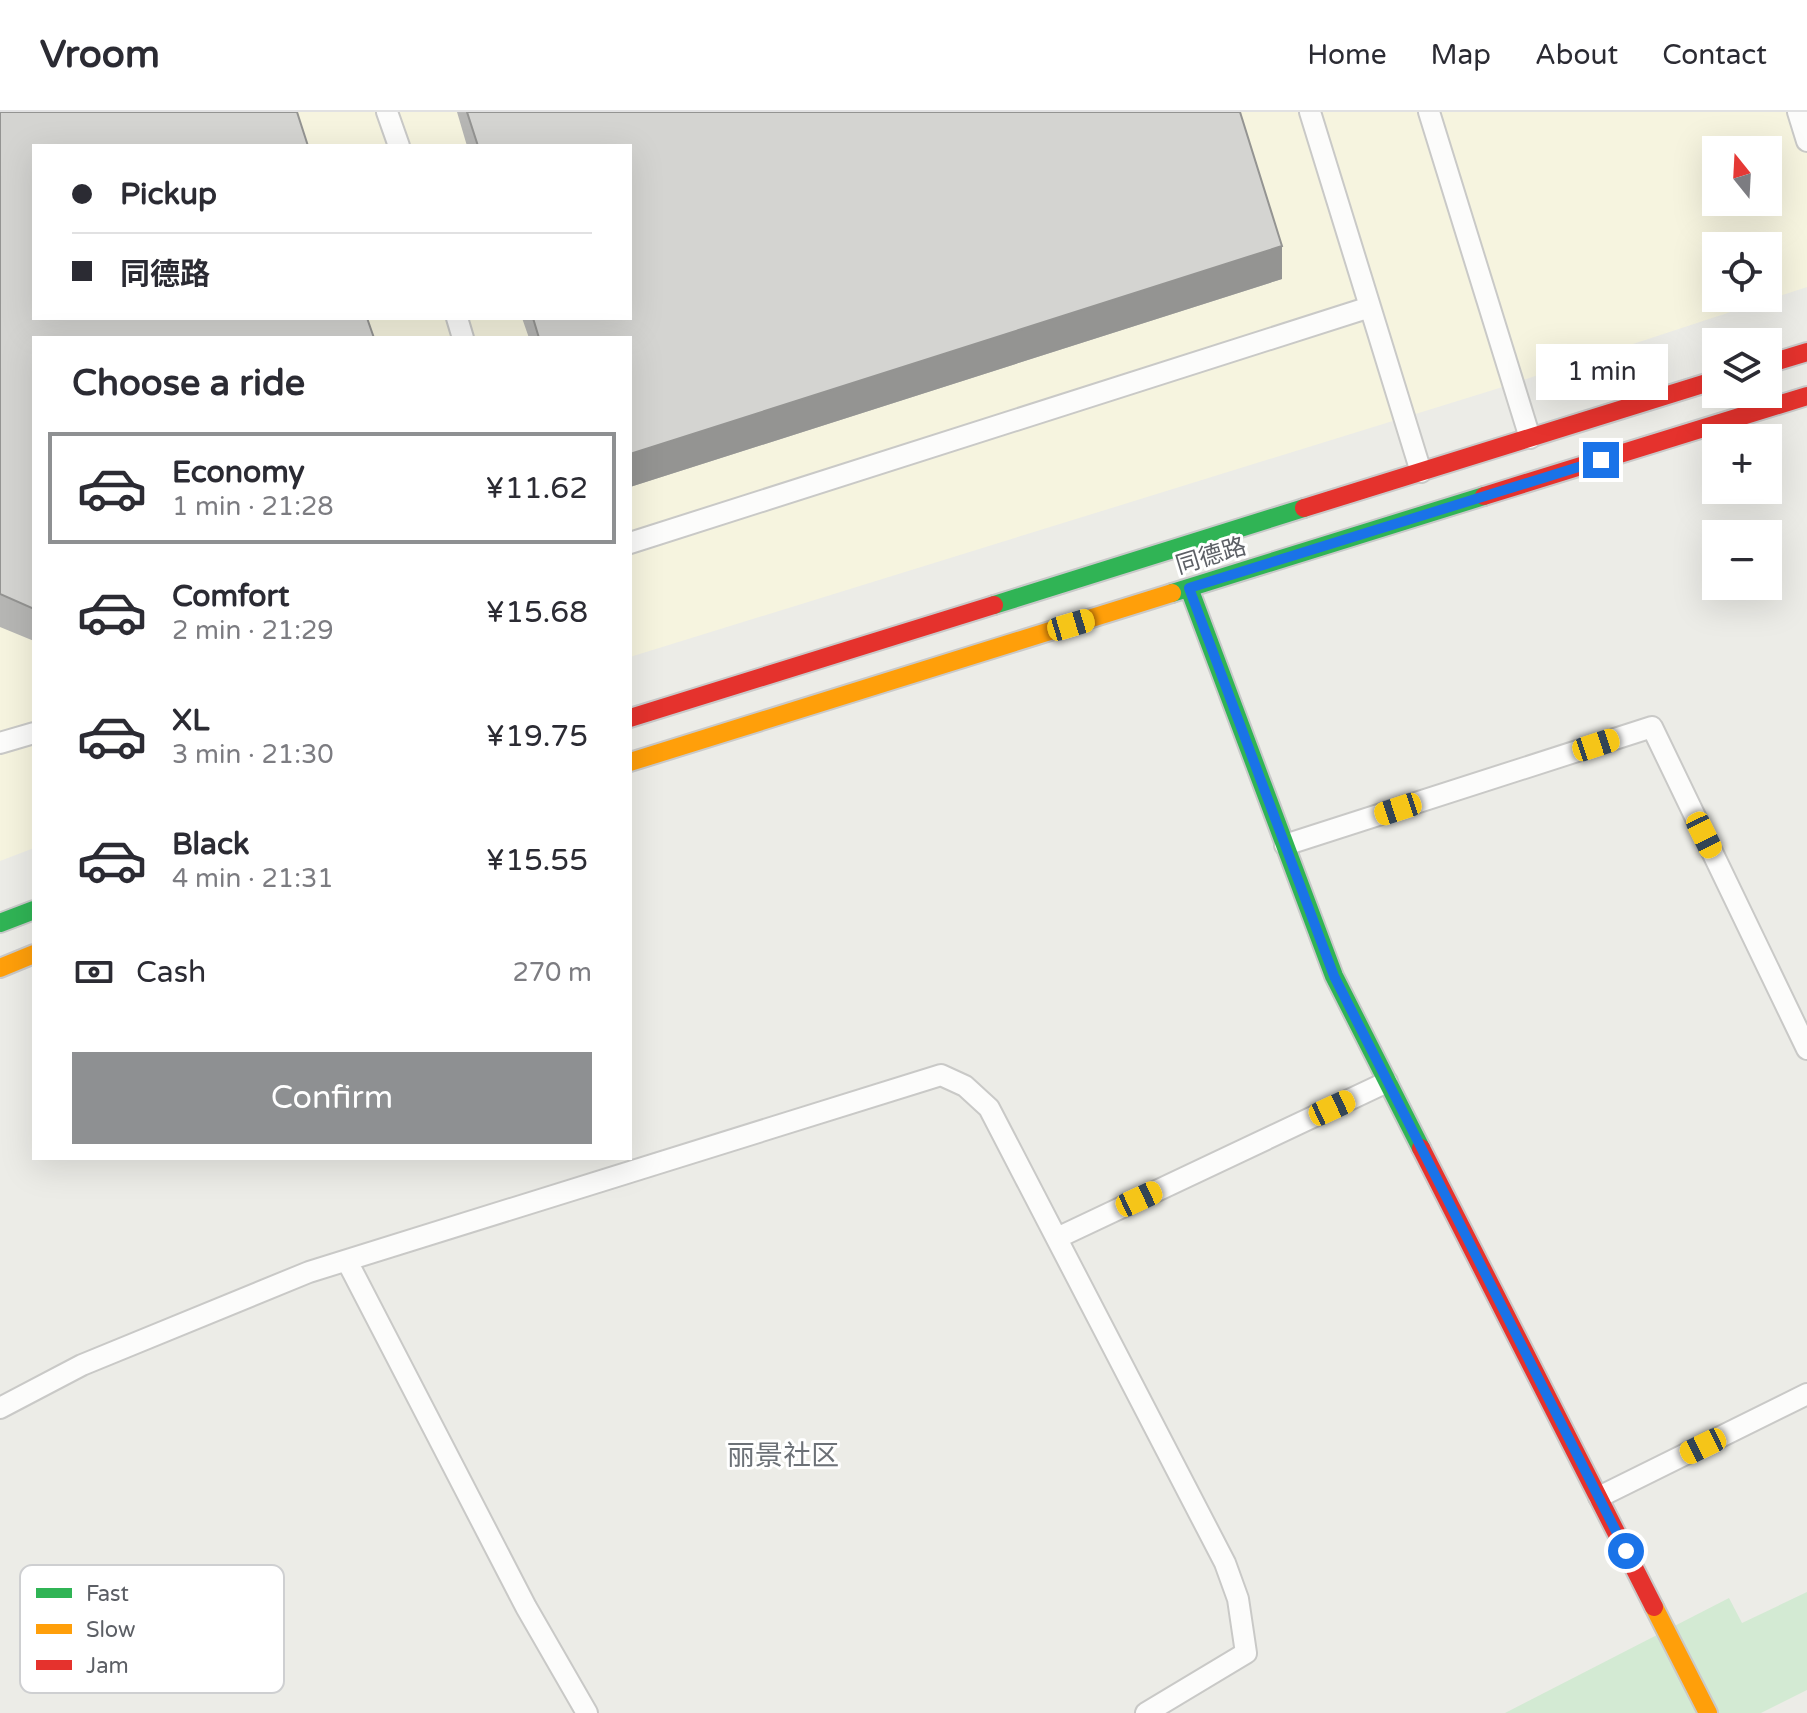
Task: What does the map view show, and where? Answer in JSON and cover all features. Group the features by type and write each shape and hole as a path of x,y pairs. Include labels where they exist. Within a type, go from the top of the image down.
{"main road":[{"path":"1782,360 1807,352"},
{"name":"同德路","path":"632,717 1702,384"},
{"name":"同德路","path":"632,761 1807,396"},
{"path":"1189,588 1334,976 1708,1713"},
{"path":"0,923 32,911"},
{"path":"0,968 32,955"}],"lane":[{"path":"387,112 398,144"},
{"path":"1310,112 1421,472"},
{"path":"1429,112 1530,438"},
{"path":"1798,112 1807,141"},
{"path":"632,542 1370,307"},
{"path":"1285,845 1652,727 1807,1049"},
{"path":"0,743 32,734"},
{"path":"0,1383 5,1405 82,1365 309,1272 941,1075 965,1086 989,1108 1225,1563 1244,1626 1246,1653 1146,1713"},
{"path":"1057,1238 1387,1082"},
{"path":"347,1261 526,1607 587,1713"},
{"path":"1599,1497 1807,1394"}],"shaded area":[{"path":"0,112 1807,112 1807,287 1782,295 1782,232 1702,232 1702,312 1731,312 1493,390 632,656 632,336 32,336 32,849 0,861"}],"green space":[{"path":"1807,1592 1807,1690 1761,1713 1505,1713 1729,1598 1742,1623"}],"building":[{"path":"0,112 297,112 307,144 32,144 32,320 368,320 373,336 32,336 32,608 0,594"},
{"path":"467,112 1240,112 1282,246 632,453 632,336 538,336 534,320 632,320 632,144 477,144"}],"traffic: fast":[{"path":"1172,593 1484,496"},
{"path":"994,605 1304,508"},
{"path":"1189,588 1334,976 1421,1148"},
{"path":"0,923 32,911"}],"traffic: slow":[{"path":"632,761 1172,593"},
{"path":"0,968 32,955"},
{"path":"1654,1607 1708,1713"}],"traffic: jam":[{"path":"1782,360 1807,352"},
{"path":"1304,508 1702,384"},
{"path":"1484,496 1807,396"},
{"path":"632,717 994,605"},
{"path":"1421,1148 1654,1607"}],"district":[{"name":"丽景社区","path":"783,1456"}],"route":[{"path":"1601,460 1189,588 1334,976 1626,1551"}]}
